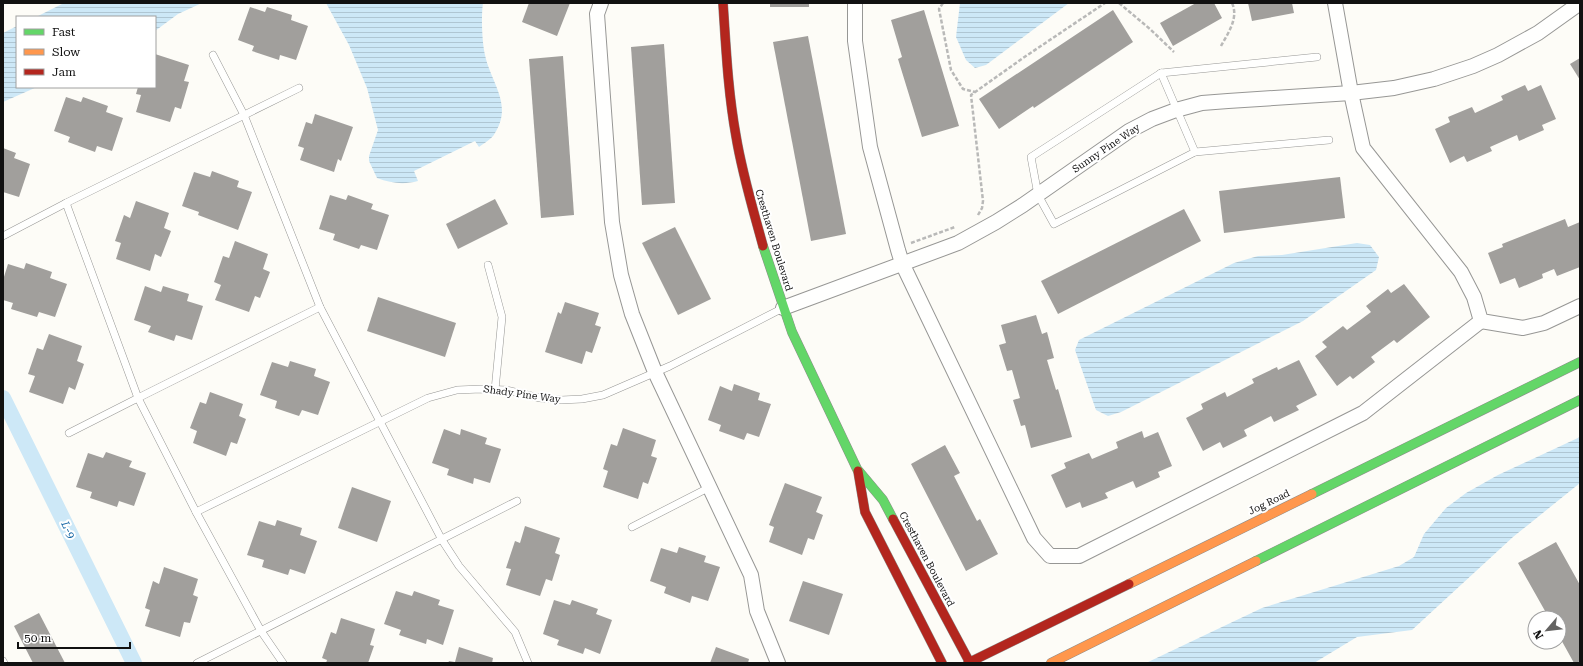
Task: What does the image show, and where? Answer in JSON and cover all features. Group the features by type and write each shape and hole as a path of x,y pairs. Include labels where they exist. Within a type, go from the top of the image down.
{"main road":[{"name":"Cresthaven Boulevard","path":"723,3 728,79 736,137 763,246 792,332 857,469 883,500 969,663"},
{"name":"Jog Road","path":"969,663 1580,362"},
{"path":"1051,663 1580,400"},
{"name":"Cresthaven Boulevard","path":"857,469 865,512 942,663"}],"street":[{"path":"601,3 597,14 612,222 621,275 632,314 655,372 750,575 757,611 778,663"},
{"path":"855,3 855,41 870,147 902,263 1034,538 1050,556 1079,556 1363,413 1481,322 1523,328 1544,323 1580,306"},
{"path":"1335,3 1363,148 1461,272 1474,297 1481,322"},
{"name":"Sunny Pine Way","path":"784,308 958,243 996,222 1038,195 1129,131 1152,119 1176,110 1202,103 1394,88 1420,82 1473,66 1522,42 1580,3"}],"lane":[{"path":"213,55 244,115 320,307 442,540 459,566 515,632 528,663"},
{"path":"1317,57 1161,73 1031,157 1038,195 1054,224 1195,152 1329,140"},
{"path":"1161,73 1195,152"},
{"path":"3,236 66,203 299,88"},
{"path":"66,203 138,398 196,512 261,631 283,663"},
{"path":"488,265 502,317 495,390"},
{"path":"69,433 320,307"},
{"name":"Shady Pine Way","path":"196,512 380,421 444,392 481,389 507,390 540,398 561,400 582,399 603,394 670,366 784,308"},
{"path":"632,527 710,487"},
{"path":"197,663 517,501"}],"path":[{"path":"942,3 939,9 951,70 963,89 975,92"},
{"path":"975,219 982,208 983,201 971,95 1105,3"},
{"path":"1119,3 1150,29 1174,52"},
{"path":"1221,46 1233,25 1234,7 1232,3"},
{"path":"908,244 958,226"}],"water":[{"path":"64,3 202,3 178,14 156,30 156,16 38,16"},
{"path":"326,3 483,3 482,22 484,50 499,94 502,113 494,135 479,147 475,141 414,171 418,181 397,183 377,178 369,161 369,156 378,130 367,88 349,45"},
{"path":"960,3 1069,3 986,65 975,68 966,60 956,37"},
{"path":"16,26 16,88 35,88 3,102 3,33"},
{"path":"1357,243 1370,245 1379,257 1376,270 1303,321 1121,412 1108,416 1096,410 1075,350 1079,340 1234,263 1258,256 1282,255"},
{"path":"1580,437 1580,483 1513,537 1412,630 1357,637 1314,663 1146,663 1262,608 1399,566 1414,557 1424,534 1446,508 1466,493 1498,475"}],"building":[{"path":"529,3 570,3 557,36 522,22"},
{"path":"770,3 809,3 809,7 770,7"},
{"path":"1196,3 1214,3 1222,18 1173,46 1160,23"},
{"path":"1248,3 1292,3 1294,13 1252,21"},
{"path":"250,7 265,12 267,7 292,15 291,20 308,26 296,60 280,55 279,60 252,51 254,46 238,40"},
{"path":"924,10 959,126 922,137 898,59 902,57 891,20"},
{"path":"1113,10 1133,42 1034,108 1033,106 999,129 979,99"},
{"path":"808,36 846,234 811,241 773,42"},
{"path":"664,44 675,203 642,205 631,47"},
{"path":"156,54 189,65 184,81 189,82 181,109 175,107 170,122 136,112 141,95 136,94 138,88 156,88"},
{"path":"563,56 574,215 541,218 529,59"},
{"path":"1580,58 1580,80 1570,64"},
{"path":"1525,85 1528,91 1541,85 1556,119 1542,125 1544,130 1519,141 1517,135 1490,147 1492,151 1467,162 1464,156 1450,163 1435,129 1450,122 1448,117 1472,107 1475,113 1503,100 1501,96"},
{"path":"66,97 81,102 83,97 108,106 106,112 123,118 112,151 97,146 95,152 68,142 70,137 54,131"},
{"path":"315,114 353,127 341,161 338,159 334,172 300,160 304,148 298,146 306,122 312,124"},
{"path":"3,148 16,153 14,158 30,164 19,197 3,192"},
{"path":"212,171 239,181 237,187 252,192 238,230 198,215 199,212 182,206 194,172 210,177"},
{"path":"1340,177 1345,218 1224,233 1219,191"},
{"path":"330,195 346,200 348,195 373,204 371,209 389,215 377,250 361,245 359,249 333,240 335,234 319,229"},
{"path":"495,199 508,224 458,249 446,224"},
{"path":"136,201 169,213 164,228 171,231 161,257 155,254 150,271 116,259 121,243 115,241 124,215 130,218"},
{"path":"1184,209 1201,241 1058,314 1041,281"},
{"path":"1565,219 1568,227 1580,222 1580,267 1557,276 1554,269 1542,274 1543,278 1519,288 1515,278 1500,284 1488,253 1503,247 1502,244"},
{"path":"675,227 711,299 678,315 642,243"},
{"path":"235,241 268,254 263,269 270,272 260,298 255,296 249,312 215,300 221,285 214,282 223,256 229,258"},
{"path":"26,263 52,272 50,278 67,284 55,317 39,312 37,317 11,309 13,303 3,300 3,280 8,264 24,269"},
{"path":"1404,284 1430,317 1397,343 1394,340 1371,357 1375,362 1353,379 1350,376 1337,386 1315,356 1327,347 1322,342 1343,326 1347,330 1371,312 1366,306 1388,289 1391,293"},
{"path":"145,286 161,292 163,286 189,294 187,301 203,306 192,340 176,335 174,341 148,332 151,326 134,320"},
{"path":"378,297 456,323 445,357 367,331"},
{"path":"565,302 599,313 595,325 601,327 592,353 586,351 582,364 545,352 558,312 561,314"},
{"path":"1036,315 1042,334 1047,332 1054,358 1047,360 1056,390 1058,389 1072,437 1031,448 1025,425 1021,426 1013,400 1020,398 1012,370 1007,371 999,345 1006,343 1001,325"},
{"path":"49,334 82,346 77,361 84,364 75,390 69,387 63,404 29,392 35,376 28,374 37,348 43,350"},
{"path":"1299,360 1317,395 1296,406 1299,410 1274,422 1271,416 1244,430 1247,436 1223,448 1220,442 1203,451 1186,418 1203,409 1201,404 1225,392 1227,397 1254,383 1252,379 1277,367 1278,370"},
{"path":"290,361 316,369 314,376 330,382 318,415 302,410 299,416 275,408 277,401 260,395 272,362 288,367"},
{"path":"734,384 760,393 758,400 771,404 759,437 747,433 744,440 719,431 721,425 708,420 720,386 732,391"},
{"path":"210,392 243,404 239,416 246,419 237,444 231,442 226,456 193,443 197,431 190,428 200,402 206,404"},
{"path":"623,428 656,440 651,456 657,458 648,484 643,482 638,499 603,487 608,471 603,469 611,444 617,446"},
{"path":"444,429 460,435 461,429 487,438 485,444 501,449 490,483 474,478 473,484 447,475 449,469 432,463"},
{"path":"1142,431 1144,438 1158,432 1172,466 1158,472 1160,477 1136,488 1133,481 1105,493 1108,498 1082,508 1080,502 1066,508 1051,475 1066,468 1064,463 1089,453 1092,459 1118,448 1116,442"},
{"path":"945,445 960,473 954,476 977,521 980,519 998,554 966,571 911,464"},
{"path":"106,452 132,461 129,467 146,473 134,506 119,501 117,507 90,498 92,492 76,487 88,453 103,458"},
{"path":"785,483 822,497 816,512 823,515 814,540 808,538 802,555 769,542 774,527 769,525"},
{"path":"352,487 391,501 377,542 338,528"},
{"path":"277,520 302,528 300,535 317,541 305,574 290,569 288,575 262,567 264,560 247,555 259,521 275,526"},
{"path":"525,526 560,538 555,553 560,555 552,581 546,579 540,596 506,585 511,569 506,568 515,541 520,543"},
{"path":"1556,542 1580,585 1580,661 1577,663 1574,663 1567,650 1567,610 1544,610 1518,563"},
{"path":"679,547 706,556 704,562 720,567 708,601 692,596 690,603 664,593 666,587 650,581 661,548 677,553"},
{"path":"164,567 198,579 193,595 198,597 190,623 184,622 180,637 145,626 150,610 145,608 153,581 159,584"},
{"path":"803,581 843,594 829,635 789,621"},
{"path":"396,591 412,596 414,591 440,600 438,605 454,610 443,645 427,639 426,644 399,635 401,630 384,624"},
{"path":"554,600 570,605 572,600 598,609 596,614 612,620 600,654 585,648 583,654 557,645 559,640 543,634"},
{"path":"39,613 65,663 33,663 14,626"},
{"path":"341,618 375,629 370,645 374,646 368,663 326,663 327,660 322,658 331,632 336,634"},
{"path":"459,647 493,658 492,663 448,663 449,661 455,662"},
{"path":"716,647 749,659 748,663 710,663"}],"waterway":[{"name":"L-9","path":"3,398 134,663"}],"traffic: fast":[{"path":"763,246 792,332 857,469 883,500 893,519"},
{"path":"1312,494 1580,362"},
{"path":"1256,561 1580,400"}],"traffic: slow":[{"path":"1129,584 1312,494"},
{"path":"1051,663 1256,561"}],"traffic: jam":[{"path":"723,3 731,103 738,150 763,246"},
{"path":"858,471 865,512 942,663"},
{"path":"893,519 970,663"},
{"path":"968,663 1129,584"}]}
